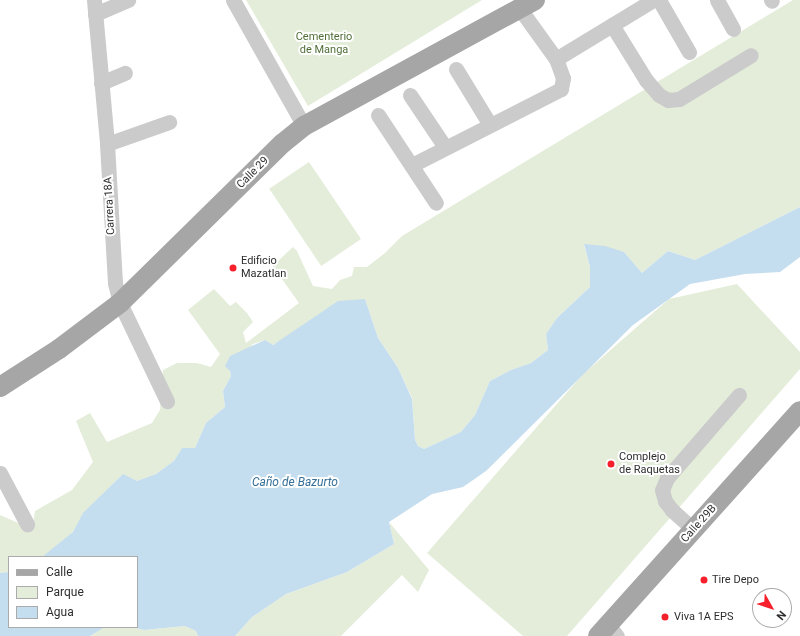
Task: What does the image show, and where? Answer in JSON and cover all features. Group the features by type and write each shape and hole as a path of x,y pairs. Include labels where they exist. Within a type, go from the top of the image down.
{"main road":[{"name":"Calle 29","path":"0,387 58,349 120,303 283,143 304,126 528,5"},
{"name":"Calle 29B","path":"608,632 694,530 800,411"}],"street":[{"path":"94,7 128,0"},
{"path":"233,0 304,126"},
{"path":"556,59 653,0"},
{"path":"659,0 689,52"},
{"path":"717,0 733,29"},
{"path":"412,165 489,123 561,89 563,78 556,59 528,5"},
{"name":"Carrera 18A","path":"94,7 107,144 115,283 120,303 167,401"},
{"path":"612,25 646,80 659,96 668,100 679,99 751,55"},
{"path":"456,69 489,123"},
{"path":"101,83 125,73"},
{"path":"410,95 444,147"},
{"path":"378,115 436,203"},
{"path":"107,144 169,122"},
{"path":"694,530 672,510 665,501 662,490 668,478 739,395"},
{"path":"0,473 28,524"}],"green space":[{"name":"Cementerio de Manga","path":"246,0 482,0 308,106"},
{"path":"793,0 800,0 800,207 695,260 668,251 642,273 624,252 584,245 590,267 590,287 557,318 546,334 548,350 531,363 511,370 490,381 475,415 461,432 424,449 418,446 415,440 412,398 398,368 378,338 365,299 272,345 265,340 253,344 230,371 231,376 223,391 225,407 206,423 195,448 182,448 174,461 156,474 137,481 122,475 84,513 73,532 56,548 44,556 8,556 8,572 0,573 0,515 32,529 35,511 72,490 93,462 76,421 90,413 107,442 152,423 160,410 163,370 177,363 197,363 211,367 220,354 188,310 214,289 230,306 236,302 247,313 253,322 243,332 246,343 299,303 267,258 278,261 293,247 297,251 313,286 332,289 340,280 352,276 354,267 367,267 385,253 402,236"},
{"path":"309,162 361,239 321,266 269,189"},
{"name":"Complejo de Raquetas","path":"737,284 800,352 800,369 567,636 523,636 427,553 583,374 669,299"},
{"path":"389,522 429,570 418,592 402,575 341,636 235,636 252,617 286,594 347,572 394,544"},
{"path":"185,626 196,631 198,636 90,636 103,628 136,628 144,630"}],"water":[{"name":"Caño de Bazurto","path":"800,207 800,257 780,272 745,274 690,284 633,325 486,471 463,487 432,494 389,522 394,544 347,572 286,594 252,617 235,636 198,636 196,631 185,626 144,630 136,628 138,628 138,556 43,556 73,532 83,513 123,474 137,481 156,474 174,461 182,448 195,448 206,423 225,407 223,391 231,376 230,371 225,366 230,356 265,340 273,345 338,301 365,299 378,338 398,368 412,399 415,440 418,446 424,449 461,432 475,415 490,381 511,370 531,363 548,350 546,334 557,318 590,287 590,267 584,244 605,246 624,252 642,273 668,251 695,260"},
{"path":"8,572 8,628 103,628 90,636 0,636 0,573"}],"place":[{"name":"Edificio Mazatlan","path":"233,268"},
{"name":"Complejo de Raquetas","path":"611,464"},
{"name":"Tire Depo","path":"704,580"},
{"name":"Viva 1A EPS","path":"665,617"}]}
